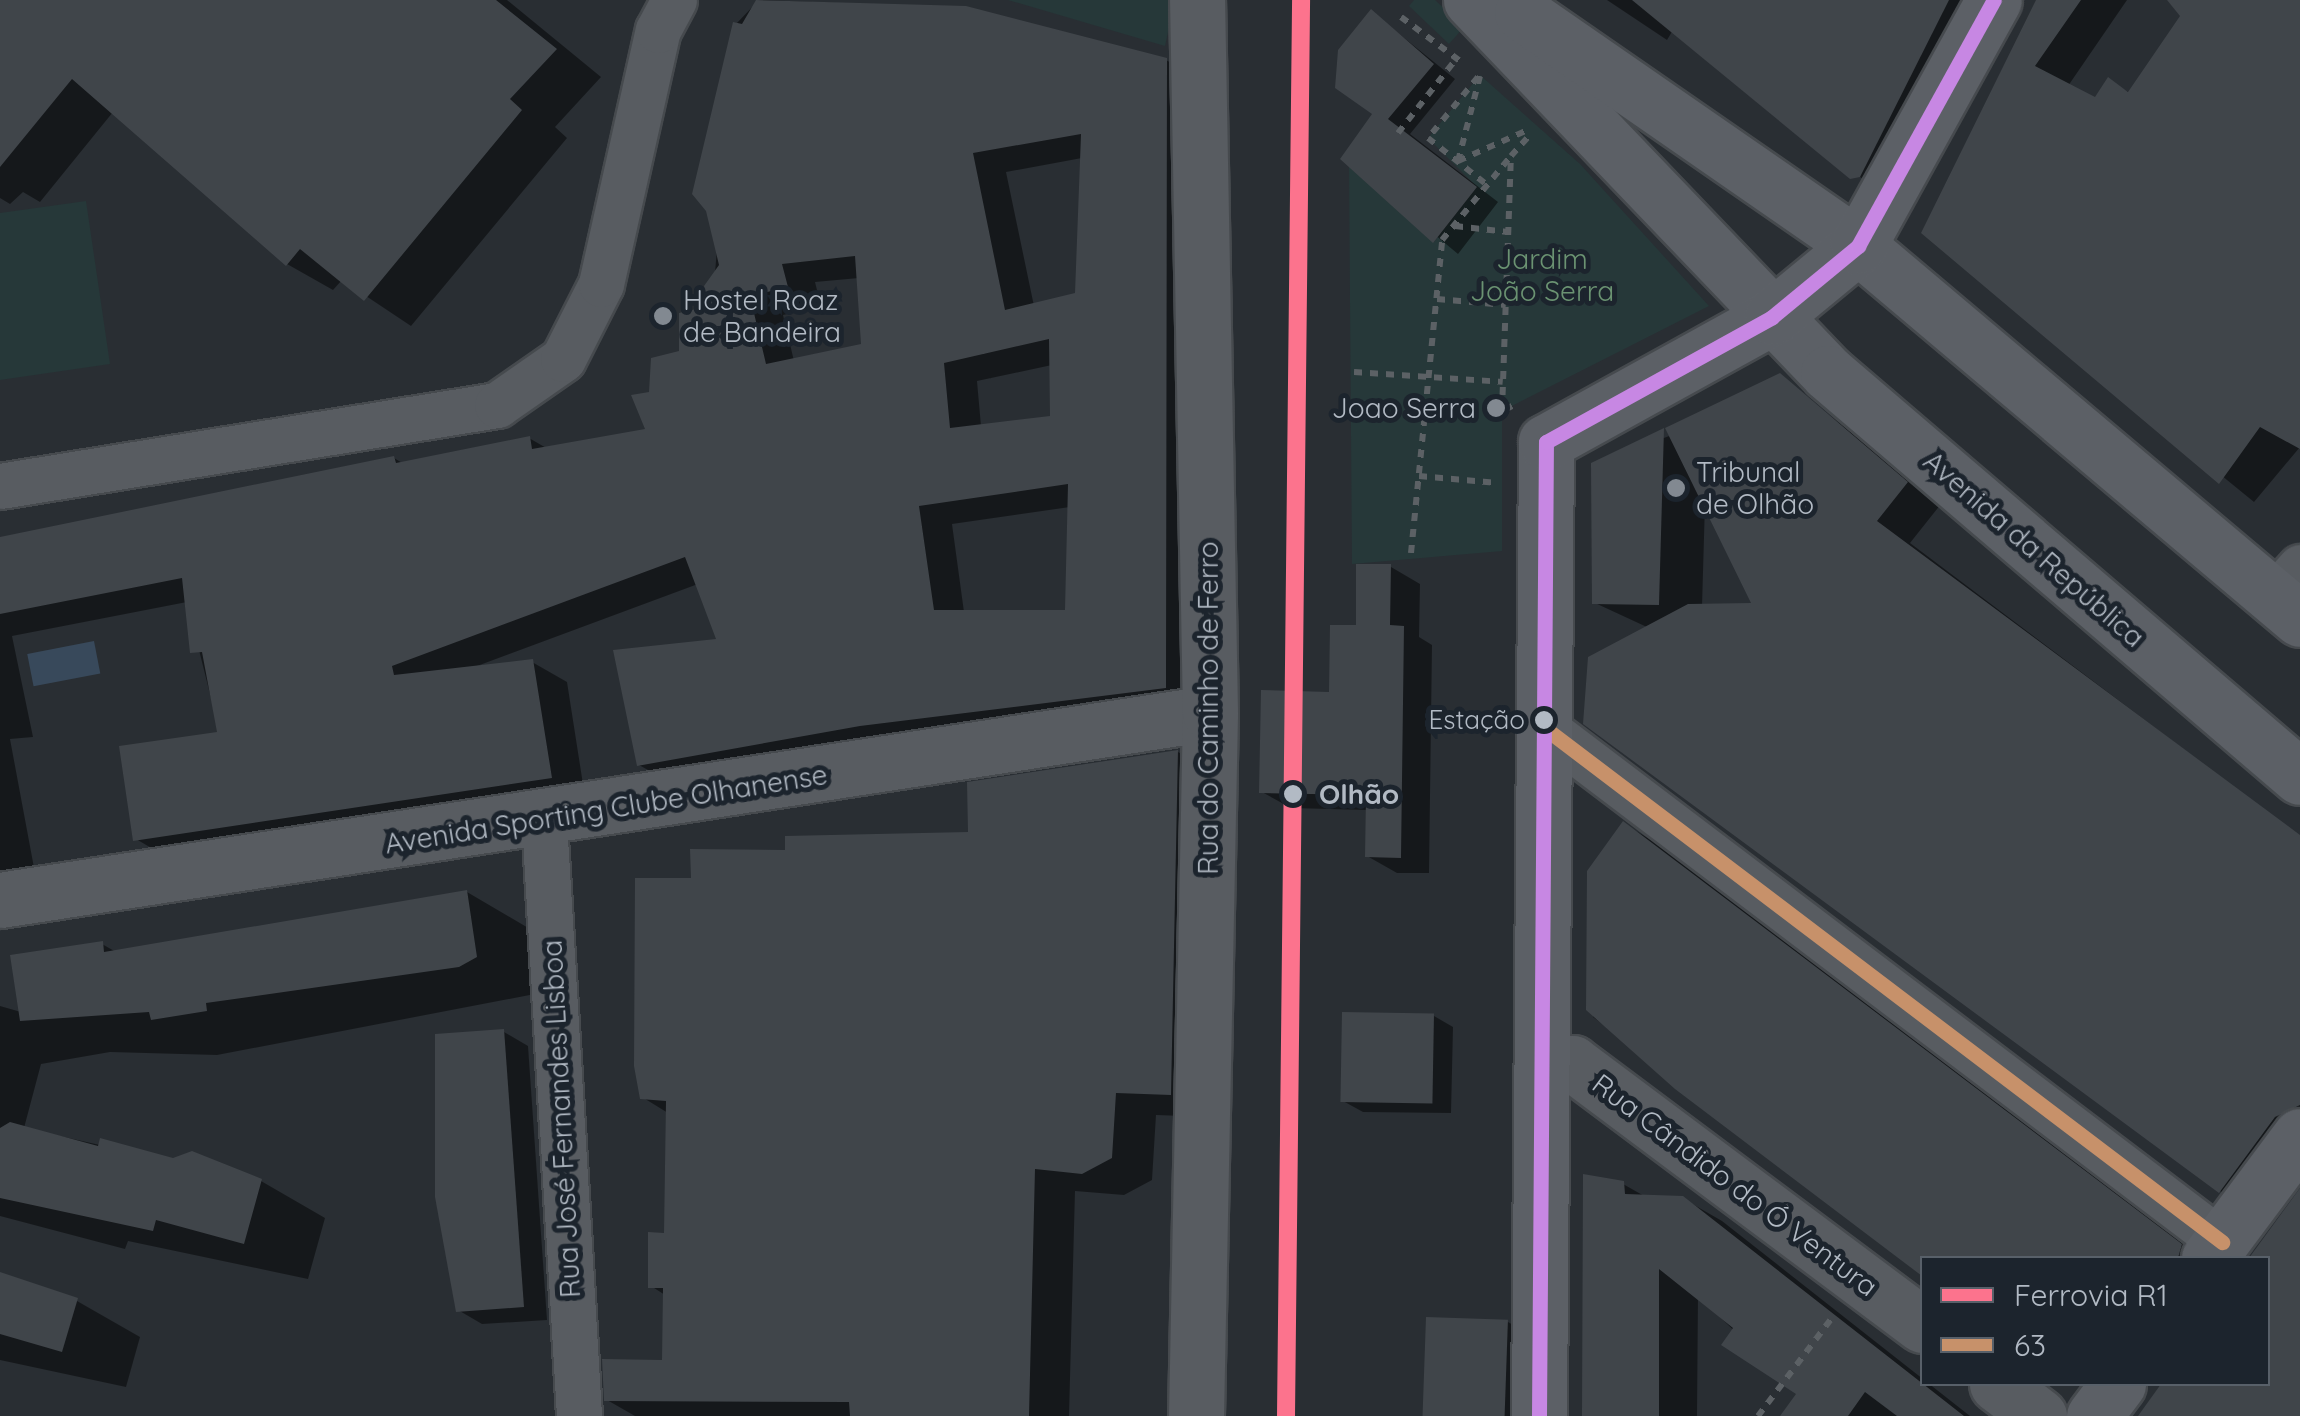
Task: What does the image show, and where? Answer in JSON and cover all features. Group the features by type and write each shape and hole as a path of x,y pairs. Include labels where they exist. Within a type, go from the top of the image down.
{"main road":[{"name":"Avenida da República","path":"1471,0 1772,317 2300,777"},
{"path":"1505,0 1858,246 2291,594"},
{"path":"1539,1416 1546,442 1772,317 1858,246 1994,0"},
{"path":"2216,1250 2300,1136"},
{"path":"2094,1416 2116,1386"}],"street":[{"path":"0,486 497,405 563,359 601,284 658,30 674,0"},
{"name":"Rua do Caminho de Ferro","path":"1196,1416 1210,713 1197,0"},
{"name":"Avenida Sporting Clube Olhanense","path":"0,900 544,821 1210,713"},
{"path":"1546,730 2216,1250"},
{"name":"Rua José Fernandes Lisboa","path":"544,821 579,1416"},
{"name":"Rua Cândido do Ó Ventura","path":"1542,1063 1572,1063 1920,1323"},
{"path":"2000,1386 2039,1416"}],"path":[{"path":"1398,133 1456,59"},
{"path":"1487,185 1428,138 1488,64"},
{"path":"1458,161 1480,75"},
{"path":"1525,112 1540,124"},
{"path":"1458,161 1540,124"},
{"path":"1411,553 1442,240 1540,124"},
{"path":"1511,156 1502,411 1520,402"},
{"path":"1454,226 1508,232"},
{"path":"1436,299 1506,305"},
{"path":"1354,372 1503,382"},
{"path":"1419,476 1502,483"},
{"path":"1758,1416 1863,1278"}],"green space":[{"path":"1008,0 1175,0 1165,46"},
{"path":"1414,0 1435,0 1464,27 1449,44 1409,6"},
{"name":"Jardim João Serra","path":"1480,75 1580,164 1709,306 1502,411 1502,551 1352,564 1349,166 1434,242 1477,187 1428,138"},
{"path":"86,201 110,364 0,380 0,213"}],"water":[{"path":"94,641 100,673 34,686 27,654"}],"building":[{"path":"0,0 496,0 557,49 510,99 522,110 364,301 300,249 286,266 72,79 0,167"},
{"path":"756,0 966,6 1167,58 1166,688 860,726 637,766 613,650 716,639 685,557 392,666 394,675 533,659 552,778 133,841 119,746 217,732 202,652 190,653 182,578 0,614 0,537 394,456 396,463 530,436 532,449 645,429 631,395 649,392 651,358 679,351 679,313 709,306 704,286 719,265 706,211 692,194 733,22 742,24","holes":["1081,134 1075,293 1005,310 973,153","855,256 861,344 766,364 750,296 788,287 782,264","1049,339 1050,416 950,428 944,363","1068,484 1065,610 934,610 919,506"]},
{"path":"1632,0 1949,0 1860,177 1850,179"},
{"path":"2036,0 2081,0 2035,66 2095,97 2108,77 2128,92 2180,16 2167,0 2300,0 2300,449 2260,427 2219,484 1921,233"},
{"path":"1371,9 1434,64 1388,119 1477,187 1433,243 1340,159 1372,114 1335,88 1338,50"},
{"path":"1780,373 1908,482 1877,521 2300,835 2300,1105 2275,1117 2219,1193 1583,724 1588,657 1688,604 1751,603 1665,428"},
{"path":"1664,428 1659,605 1592,604 1591,463"},
{"path":"1356,564 1391,564 1390,625 1404,626 1401,858 1365,857 1366,795 1259,793 1261,690 1329,692 1330,625 1356,625"},
{"path":"1178,750 1171,1095 1116,1093 1112,1158 1082,1174 1035,1169 1029,1416 850,1416 849,1402 604,1401 602,1359 662,1360 663,1288 648,1288 648,1232 664,1233 666,1101 640,1099 634,1066 635,878 691,878 690,849 785,850 785,836 968,832 967,782"},
{"path":"1623,821 2182,1244 2179,1256 1920,1256 1920,1274 1675,1089 1586,1010 1587,871"},
{"path":"467,890 477,957 459,967 206,1003 207,1011 151,1020 149,1012 20,1021 10,955 103,941 104,952"},
{"path":"1342,1012 1434,1014 1432,1104 1340,1102"},
{"path":"504,1029 524,1307 456,1312 435,1197 435,1034"},
{"path":"10,1122 98,1146 100,1138 173,1158 192,1151 262,1179 244,1244 156,1220 153,1231 0,1198 0,1128"},
{"path":"1583,1174 1624,1181 1625,1194 1683,1196 1920,1382 1920,1386 1926,1386 1964,1416 1897,1416 1865,1392 1848,1416 1780,1416 1796,1394 1721,1345 1733,1328 1659,1269 1659,1416 1582,1416"},
{"path":"2300,1188 2300,1416 2138,1416 2160,1386 2270,1386 2270,1256 2250,1256"},
{"path":"0,1272 78,1298 62,1352 0,1334"},
{"path":"1426,1317 1508,1320 1505,1416 1423,1416"}],"rail line":[{"name":"R1","path":"1286,1416 1301,0"}],"transit line":[{"path":"1539,1416 1546,442 1772,317 1858,246 1994,0"},
{"name":"63","path":"1546,729 2222,1242"}],"place":[{"name":"Hostel Roaz de Bandeira","path":"663,316"},
{"name":"Joao Serra","path":"1496,408"},
{"name":"Tribunal de Olhão","path":"1676,488"},
{"name":"Estação","path":"1544,720"},
{"name":"Olhão","path":"1293,794"}]}
